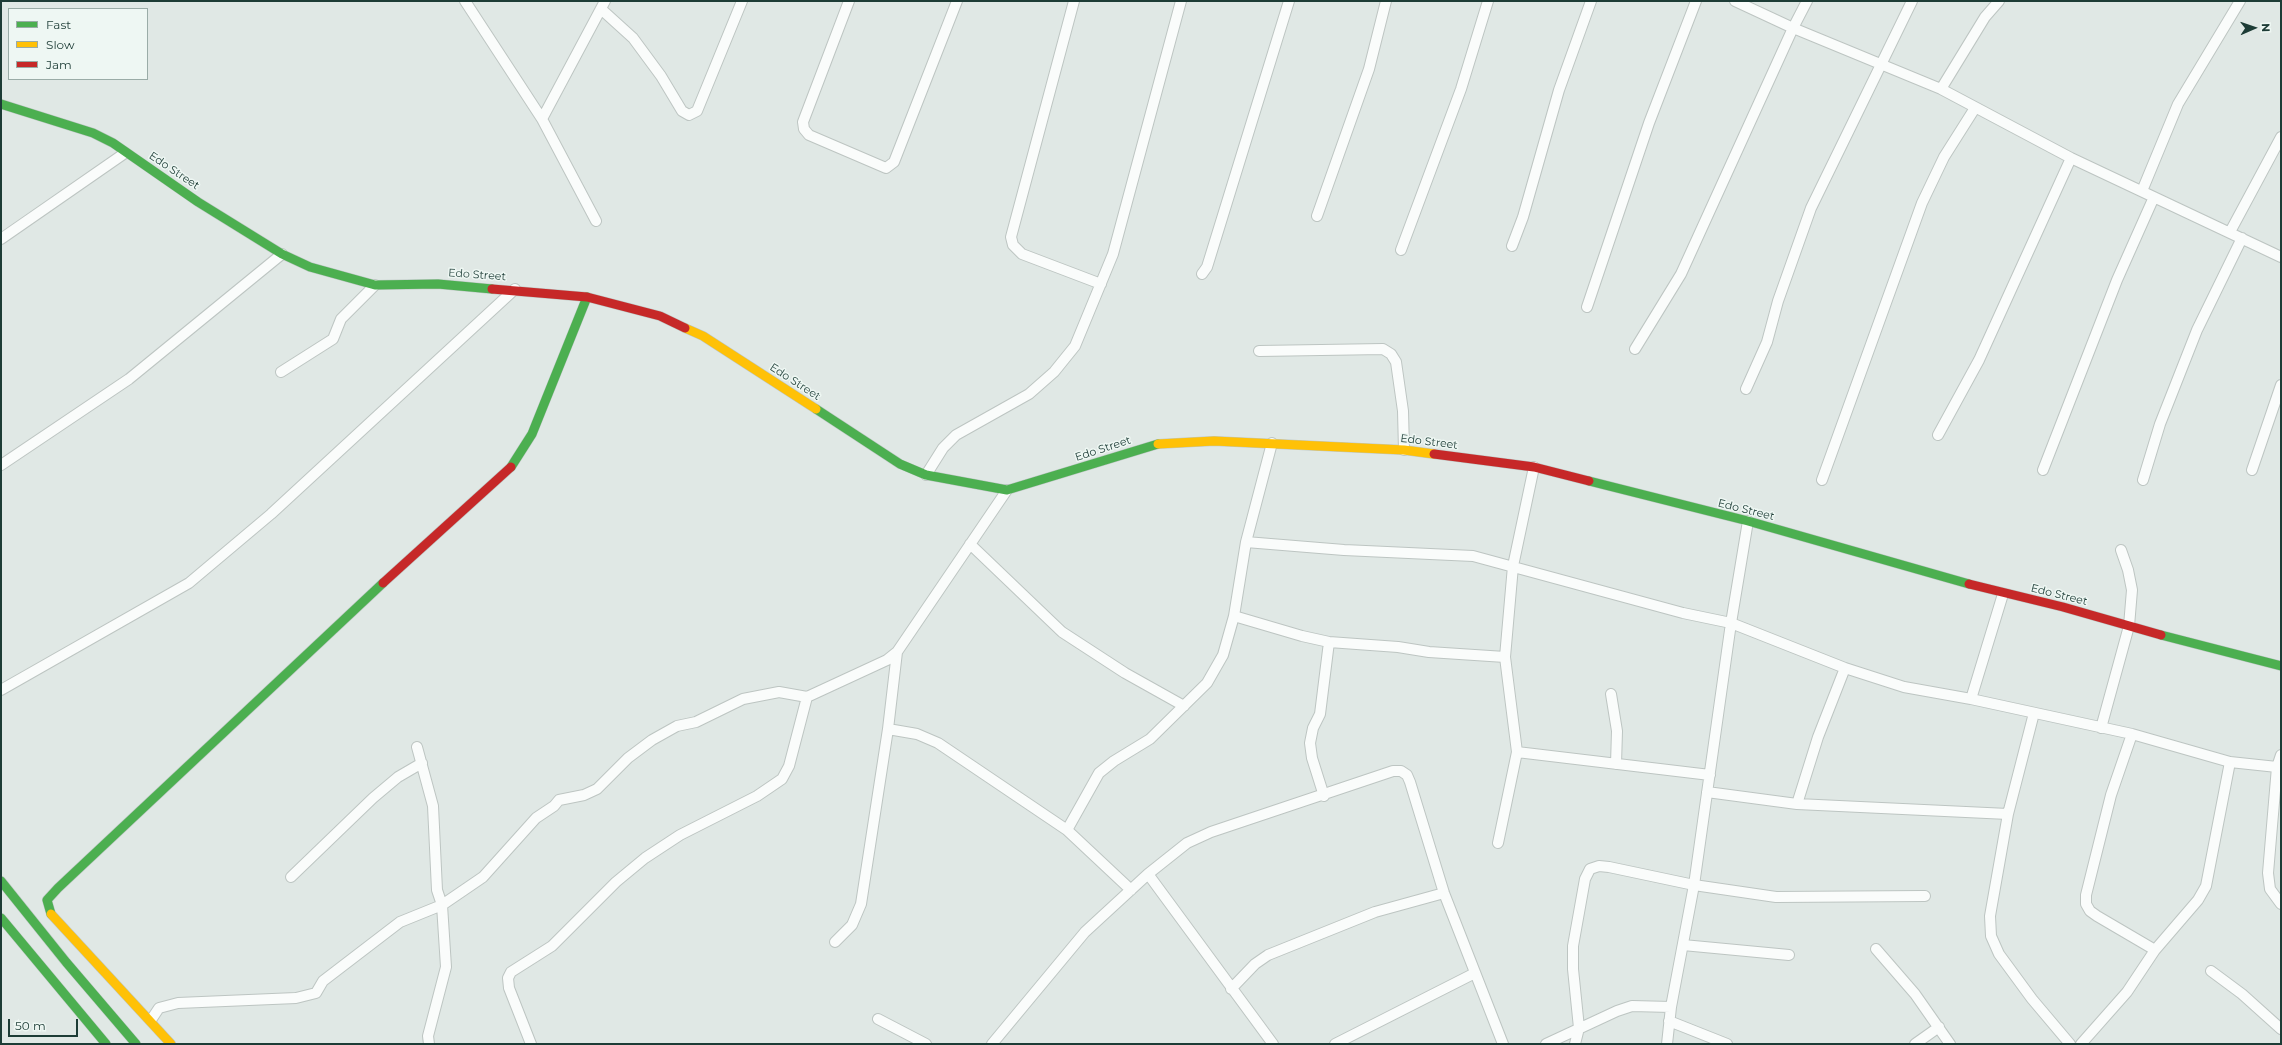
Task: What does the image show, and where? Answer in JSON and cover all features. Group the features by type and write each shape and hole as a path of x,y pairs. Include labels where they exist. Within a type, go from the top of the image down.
{"main road":[{"name":"Edo Street","path":"1,104 93,133 112,143 198,202 282,254 310,267 375,285 438,284 515,289 587,297 660,316 703,336 870,446 900,464 926,475 976,487 1007,490 1109,461 1160,443 1214,441 1404,450 1534,467 1748,522 2003,594 2063,607 2281,666"},
{"path":"171,1044 151,1020 51,914 47,900 58,888 402,566 515,464 532,434 587,297"},
{"path":"1,881 66,962 136,1044"},
{"path":"1,918 106,1044"}],"street":[{"path":"465,1 542,119 596,221"},
{"path":"542,119 603,5 633,38 662,76 682,111 689,114 697,111 742,1"},
{"path":"849,1 803,122 804,129 809,135 886,168 894,162 957,1"},
{"path":"1074,1 1011,237 1013,245 1022,254 1101,284"},
{"path":"926,475 943,448 956,435 1029,394 1054,372 1075,346 1113,254 1181,1"},
{"path":"1202,274 1208,267 1289,1"},
{"path":"1317,216 1369,69 1386,1"},
{"path":"1401,250 1461,89 1488,1"},
{"path":"1512,246 1523,217 1559,90 1591,1"},
{"path":"1587,307 1649,123 1696,1"},
{"path":"1735,1 1792,28 1941,88 1975,108 2071,158 2281,257"},
{"path":"1635,349 1681,274 1792,28 1807,1"},
{"path":"1746,389 1767,342 1778,301 1811,208 1834,158 1882,65 1912,1"},
{"path":"1941,88 1985,17 1999,1"},
{"path":"2142,191 2178,104 2240,1"},
{"path":"1822,480 1922,203 1944,157 1975,108"},
{"path":"2230,232 2281,137"},
{"path":"1,239 125,152"},
{"path":"1938,435 1979,360 2071,158"},
{"path":"2043,470 2117,280 2154,196"},
{"path":"2143,480 2160,424 2197,330 2242,238"},
{"path":"1,465 128,379 282,254"},
{"path":"281,372 333,339 340,319 375,285"},
{"path":"1,690 189,583 271,514 515,289"},
{"path":"1259,351 1383,349 1391,354 1396,362 1403,411 1404,450"},
{"path":"2252,470 2281,386"},
{"path":"1068,830 1099,773 1114,761 1150,739 1207,683 1223,655 1234,616 1246,542 1272,443"},
{"path":"1498,843 1517,752 1505,657 1513,566 1534,467"},
{"path":"151,1020 159,1008 178,1003 296,998 316,993 323,981 400,922 442,905 483,877 536,818 554,806 559,800 584,795 597,789 628,758 670,730 696,722 743,699 758,695 789,693 807,697 887,660 897,652 1007,490"},
{"path":"1667,1044 1671,1007 1694,885 1731,623 1748,522"},
{"path":"1246,542 1344,550 1474,556 1682,613 1731,623 1845,668 1904,686 2132,734 2230,762 2277,766"},
{"path":"970,544 1062,632 1125,673 1184,706"},
{"path":"2101,728 2129,626 2132,590 2128,570 2121,550"},
{"path":"1971,699 2003,594"},
{"path":"1234,616 1302,636 1329,642 1398,647 1429,652 1505,657"},
{"path":"1324,796 1312,758 1310,743 1313,728 1320,714 1329,642"},
{"path":"836,942 852,925 861,904 888,730 897,652"},
{"path":"1797,804 1818,737 1845,668"},
{"path":"1611,694 1617,731 1616,764"},
{"path":"531,1044 509,988 508,978 511,972 552,946 616,882 645,858 680,835 757,796 782,779 789,766 807,697"},
{"path":"2034,713 2008,814 1990,916 1991,936 1999,954 2032,999 2070,1044"},
{"path":"888,730 917,734 938,743 1068,830 1131,890"},
{"path":"2132,734 2111,795 2086,895 2086,904 2090,911 2097,916 2155,950"},
{"path":"417,747 433,806 437,890 442,905 446,967 428,1036 429,1044"},
{"path":"1517,752 1710,774"},
{"path":"2281,755 2277,766 2268,873 2270,889 2281,904"},
{"path":"2081,1044 2127,992 2155,950 2198,900 2206,886 2230,762"},
{"path":"291,877 373,798 398,777 422,763"},
{"path":"992,1044 1085,932 1148,874 1187,843 1211,832 1324,796 1393,771 1401,771 1407,775 1444,893 1503,1044"},
{"path":"1707,792 1797,804 2008,814"},
{"path":"1575,1044 1579,1028 1573,969 1573,946 1585,878 1590,869 1599,866 1609,867 1694,885 1776,897 1925,896"},
{"path":"1148,874 1231,989 1273,1044"},
{"path":"1231,989 1255,964 1268,955 1375,912 1444,893"},
{"path":"1683,945 1789,955"},
{"path":"1876,949 1916,994 1950,1044"},
{"path":"2211,971 2242,994 2281,1029"},
{"path":"1335,1044 1476,973"},
{"path":"1546,1044 1579,1028 1632,1006 1671,1007"},
{"path":"878,1019 926,1044"},
{"path":"1669,1021 1727,1044"},
{"path":"1915,1044 1939,1027"}],"traffic: fast":[{"path":"1,104 93,133 113,143 198,202 282,254 310,267 375,285 438,284 492,289"},
{"path":"511,467 532,434 587,297"},
{"path":"816,409 900,464 926,475 1007,490 1158,444"},
{"path":"1589,481 1748,521 1969,584"},
{"path":"51,914 47,900 58,888 383,583"},
{"path":"2161,635 2281,666"},
{"path":"1,881 66,962 136,1044"},
{"path":"1,918 106,1044"}],"traffic: slow":[{"path":"685,328 703,336 816,409"},
{"path":"1158,444 1214,441 1404,450 1434,454"},
{"path":"51,914 171,1044"}],"traffic: jam":[{"path":"492,289 587,297 660,316 685,328"},
{"path":"1434,454 1534,467 1589,481"},
{"path":"383,583 511,467"},
{"path":"1969,584 2063,607 2161,635"}]}
